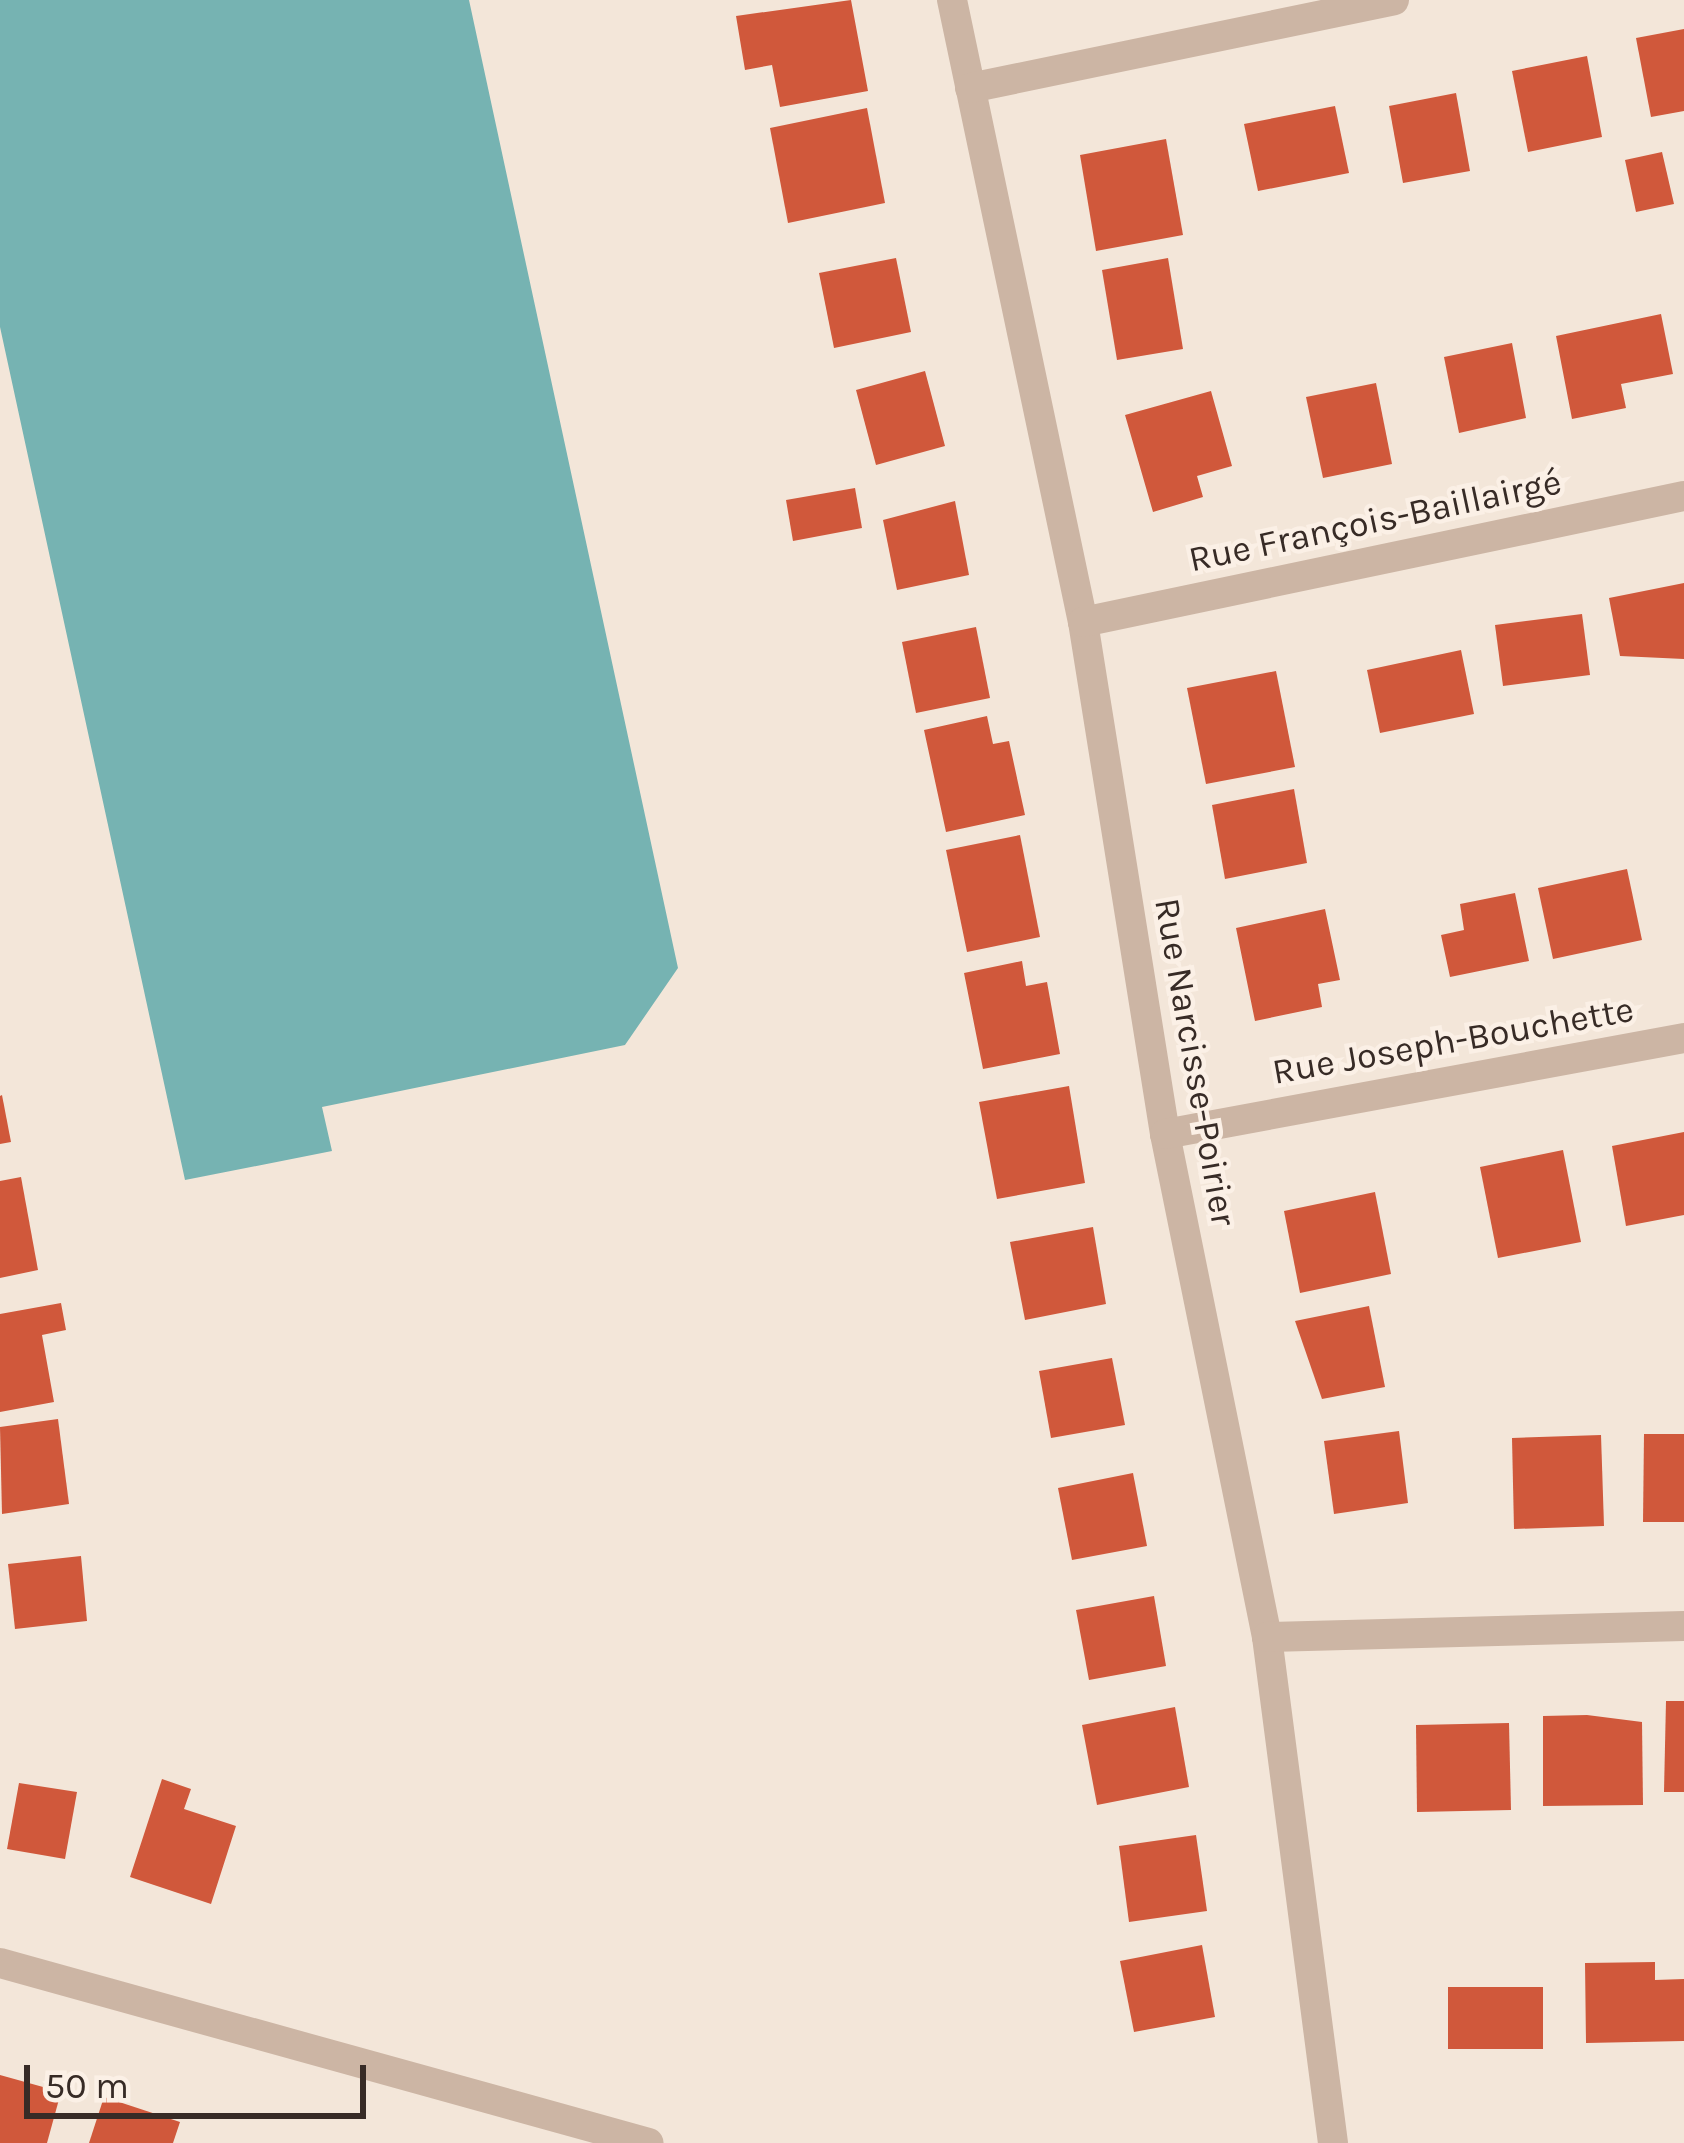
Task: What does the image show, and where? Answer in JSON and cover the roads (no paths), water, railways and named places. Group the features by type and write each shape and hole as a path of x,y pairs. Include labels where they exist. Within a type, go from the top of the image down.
{"street":[{"name":"Rue Narcisse-Poirier","path":"952,0 1083,622 1165,1134 1267,1637 1333,2143"},
{"path":"970,88 1394,0"},
{"name":"Rue François-Baillairgé","path":"1083,622 1684,496"},
{"name":"Rue Joseph-Bouchette","path":"1165,1134 1684,1038"},
{"path":"1267,1637 1684,1626"},
{"path":"0,1963 649,2143"}],"water":[{"path":"0,0 469,0 678,968 625,1045 322,1107 332,1151 185,1180 0,327"}]}
